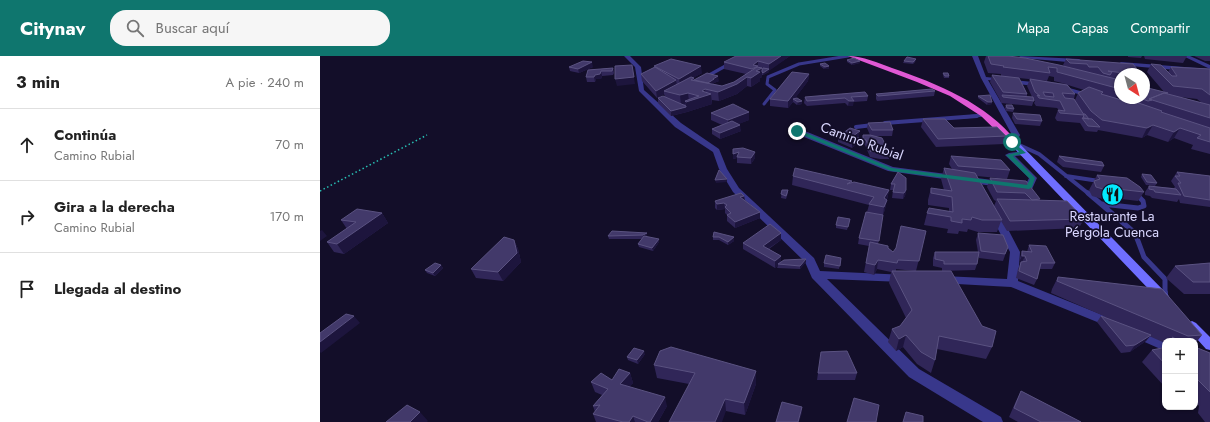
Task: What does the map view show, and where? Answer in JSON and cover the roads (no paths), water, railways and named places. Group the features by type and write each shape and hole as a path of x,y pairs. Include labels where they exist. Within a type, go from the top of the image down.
{"highway":[{"path":"851,56 947,92 985,116 1012,142"}],"main road":[{"path":"1012,142 1168,302"},
{"path":"1182,316 1210,345"}],"street":[{"path":"627,56 637,63 640,72 641,90 658,103 678,125 716,151 723,169 736,190 810,260 816,275 914,373 981,418 996,422"},
{"path":"689,86 744,56"},
{"path":"975,56 984,78 1016,135 1012,142"},
{"path":"1022,56 1086,61"},
{"path":"1186,56 1210,67"},
{"path":"1117,64 1210,72"},
{"path":"984,78 1058,87 1098,98"},
{"name":"Camino Rubial","path":"797,131 891,169 981,185 1029,187 1033,178 1009,155 1023,153"},
{"path":"990,203 1014,252 1012,283"},
{"path":"816,275 910,279"},
{"path":"934,280 1012,283 1072,306 1162,345"}],"lane":[{"path":"764,104 775,90 767,84 768,77 781,70 802,64 848,56"},
{"path":"1032,57 1047,64"},
{"path":"856,127 902,121 985,116"},
{"path":"1012,142 1039,154 1135,233 1144,257 1165,279 1168,302"},
{"path":"1065,176 1104,182"},
{"path":"1101,204 1138,208 1144,206 1143,201 1133,191"}],"place":[{"name":"Restaurante La Pérgola Cuenca","path":"1112,194"}]}
